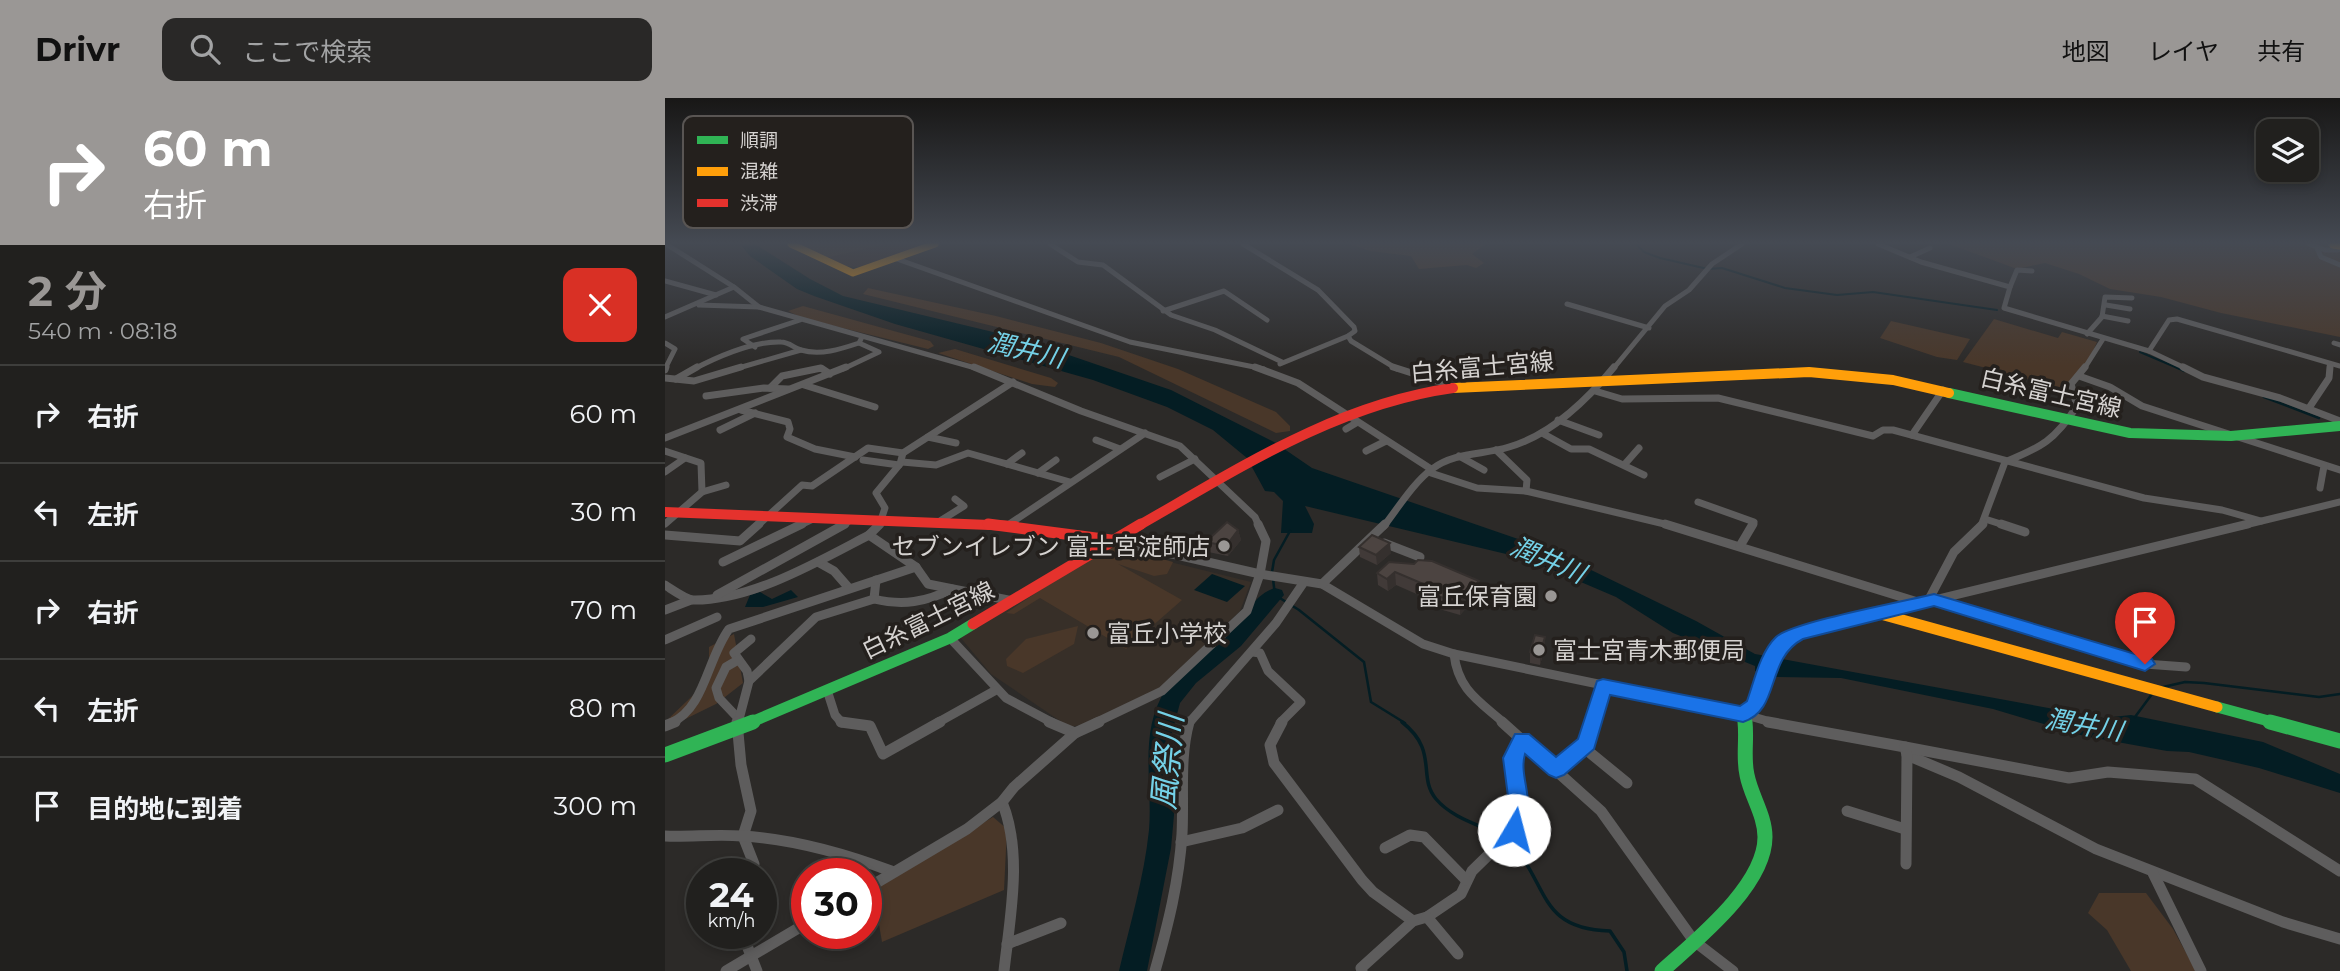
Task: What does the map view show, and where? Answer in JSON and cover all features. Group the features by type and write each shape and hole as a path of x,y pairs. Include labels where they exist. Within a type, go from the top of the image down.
{"main road":[{"name":"白糸富士宮線","path":"665,755 738,722 828,690 950,638 1111,540 1303,434 1343,414 1392,397 1445,387 1809,372 1883,379 1943,390 2067,421 2155,435 2231,436 2340,424"},
{"path":"665,512 883,518 1008,525 1111,540"},
{"path":"1877,613 2340,741"},
{"path":"1662,971 1693,942 1760,865 1765,844 1763,826 1749,790 1743,754 1747,724 1743,714"}],"street":[{"path":"679,285 716,295"},
{"path":"730,285 759,307"},
{"path":"969,285 1130,342 1268,370 1298,383 1431,471 1477,488 1526,491 1677,527 2145,664 2186,667"},
{"path":"1129,285 1163,311 1216,330 1282,362"},
{"path":"1268,370 1349,336 1355,331 1329,300 1310,285"},
{"path":"1322,584 1377,535 1431,471 1458,456 1496,450 1542,433 1595,391 1665,306 1694,285"},
{"path":"2002,285 2010,287 2004,308 2149,351 2203,377 2309,408 2340,424"},
{"path":"665,317 734,287"},
{"path":"1163,311 1224,291 1267,320"},
{"path":"2087,334 2102,316 2106,305 2105,297 2110,295 2131,298"},
{"path":"1567,303 1596,315 1649,328"},
{"path":"694,304 759,307 861,340 966,364 1081,411 1180,446 1220,480 1261,525 1266,541 1260,574 1247,611 1178,678 1162,691 1075,733 1014,787 1002,802 967,829 882,877"},
{"path":"2106,305 2130,309"},
{"path":"2102,316 2128,321"},
{"path":"2149,351 2169,320 2177,319 2252,338 2340,366"},
{"path":"755,347 743,339 800,320"},
{"path":"1349,336 1391,369 1443,383 1445,387"},
{"path":"1928,602 1954,552 1985,519 2005,462 2044,446 2077,406 2071,384 2103,339"},
{"path":"665,378 694,381 801,350 828,352 861,340"},
{"path":"665,438 803,385 879,352 861,340"},
{"path":"676,379 701,363 770,342 788,342 801,350"},
{"path":"665,343 675,349 665,370"},
{"path":"844,360 852,365"},
{"path":"2309,408 2329,378 2330,365"},
{"path":"770,388 782,376 821,368 830,374"},
{"path":"2079,376 2110,387 2142,407 2340,470"},
{"path":"665,610 691,600 760,587 869,536 880,525 885,508 876,493 879,484 900,464 903,453 1013,382"},
{"path":"803,385 875,407"},
{"path":"706,396 770,388 791,389"},
{"path":"1912,435 1943,390"},
{"path":"1595,391 1622,399 1704,396 1873,436 1883,430 1912,435 2144,498 2222,510 2262,521"},
{"path":"1724,400 1739,409"},
{"path":"738,410 788,422 790,429 787,437 815,449 923,468 946,463 968,453 1070,482"},
{"path":"720,430 755,413"},
{"path":"1558,420 1599,435"},
{"path":"1346,429 1356,423"},
{"path":"1008,525 1145,433"},
{"path":"1542,433 1571,449 1588,449 1644,474"},
{"path":"928,436 956,443"},
{"path":"1096,440 1120,449"},
{"path":"1366,451 1386,440"},
{"path":"665,536 740,541 802,485 812,486 859,458 868,448 903,453"},
{"path":"1624,465 1639,449"},
{"path":"1496,450 1527,480 1526,491"},
{"path":"665,451 701,463 702,492"},
{"path":"1007,464 1022,453"},
{"path":"1458,456 1484,470"},
{"path":"665,472 685,458"},
{"path":"1160,477 1195,459"},
{"path":"1038,473 1055,460"},
{"path":"2320,488 2323,466"},
{"path":"665,524 702,492 726,485"},
{"path":"940,521 964,506 955,499"},
{"path":"1698,502 1754,522 1740,546"},
{"path":"1743,714 1755,706 1774,655 1783,642 1798,633 2340,502"},
{"path":"723,562 820,516"},
{"path":"716,596 747,574 833,534 854,517"},
{"path":"1985,519 2025,532"},
{"path":"1377,535 1420,557"},
{"path":"869,536 916,567 928,584 1014,601"},
{"path":"1111,540 1260,574 1322,584 1423,644 1454,654 1906,751 2069,778 2120,772 2195,779 2340,871"},
{"path":"818,562 834,571 848,587"},
{"path":"665,726 687,716 696,708 703,678 729,629 848,587 916,567"},
{"path":"874,599 876,580"},
{"path":"1154,971 1175,901 1181,842 1184,743 1189,722 1253,652 1304,582"},
{"path":"665,585 691,600"},
{"path":"749,681 816,617 874,599 924,603 952,589"},
{"path":"665,640 717,617"},
{"path":"950,638 969,654 996,690 1011,702 1075,733"},
{"path":"751,639 734,653 747,671 749,681 738,722 741,765 751,811 743,836 752,858"},
{"path":"1253,652 1260,653 1268,671 1301,702 1272,733 1269,752 1274,763 1373,892 1413,921"},
{"path":"1454,654 1456,672 1462,685 1601,811 1693,942 1733,971"},
{"path":"737,660 726,667 716,688 719,698 738,722"},
{"path":"1556,769 1587,744 1603,686"},
{"path":"828,690 835,715 843,724 870,726 883,754 996,690"},
{"path":"1361,971 1361,968 1413,921 1427,917 1461,894 1466,880 1514,830 1520,804 1513,758 1522,740"},
{"path":"1583,747 1627,783"},
{"path":"1906,751 1906,864"},
{"path":"1906,751 2096,849 2283,922 2340,939"},
{"path":"1002,802 1012,826 1004,971"},
{"path":"1181,842 1242,828 1278,810"},
{"path":"1847,811 1905,829"},
{"path":"1385,848 1410,835 1424,837 1466,880"},
{"path":"665,836 743,836 829,849 891,871"},
{"path":"2153,873 2201,971"},
{"path":"1427,917 1458,954"},
{"path":"1007,944 1061,923"},
{"path":"726,971 791,932"},
{"path":"749,949 757,971"}],"shaded area":[{"path":"2101,285 2340,285 2340,337 2221,313 2161,297 2110,289"},
{"path":"868,288 996,316 1101,343 1178,369 1276,412 1290,426 1290,431 1276,433 1119,357 863,294"},
{"path":"803,306 930,341 934,346 928,349 802,318 788,311"},
{"path":"1994,319 2058,338 2062,332 2097,342 2091,356 2067,389 1963,362"},
{"path":"1891,321 1970,339 1957,360 1937,357 1880,338"},
{"path":"955,349 1051,378 1058,383 1055,387 1032,384 938,353"},
{"path":"1110,544 1173,562 1167,574 1154,576 1118,564 1182,600 1126,649 1040,598 1014,614 1006,613"},
{"name":"富丘小学校","path":"1110,547 1251,582 1240,611 1159,690 1082,725 1069,727 991,674 960,637"},
{"path":"1078,626 1074,644 1023,673 1007,666 1006,659 1026,639"},
{"path":"734,634 743,683 716,704 665,729 665,722 709,680 709,647"},
{"path":"993,817 1007,829 1004,890 882,942 882,884"},
{"path":"2099,893 2146,893 2173,929 2196,971 2131,971 2107,930 2088,913"}],"water":[{"name":"潤井川","path":"791,285 821,285 843,296 1022,339 1171,390 1274,442 1312,468 1550,550 1696,621 1755,654 2103,718 2131,715 2263,742 2340,774 2340,793 2259,768 2189,752 2167,751 2084,736 1993,709 1841,678 1772,677 1755,671 1755,666 1673,633 1616,597 1527,559 1305,506 1314,524 1312,533 1281,533 1283,501 1274,492 1265,491 1247,458 1213,430 1167,407 1093,380 895,324"},
{"path":"1212,574 1245,586 1227,602 1194,590"},
{"path":"791,590 798,597 763,607 745,607 750,595 760,592 772,599"}],"building":[{"path":"1227,522 1238,530 1226,546 1206,542"},
{"path":"1372,535 1390,543 1376,555 1359,547"},
{"path":"1418,560 1432,561 1479,581 1460,603 1428,593 1433,588 1395,572 1387,579 1377,573 1389,562 1414,564"},
{"path":"1535,635 1545,637 1540,654 1530,652"}],"waterway":[{"path":"1775,285 1837,295 1873,292 1997,310"},
{"path":"2140,352 2180,369"},
{"path":"2176,367 2180,369"},
{"path":"2180,369 2184,371"},
{"path":"2264,397 2319,418"},
{"path":"1272,572 1274,560 1290,531"},
{"path":"1273,579 1275,595 1299,610 1364,662 1371,702 1405,723"},
{"name":"風祭川","path":"1133,971 1159,848 1162,815 1161,733 1169,703 1181,685 1234,641 1268,599 1275,595"},
{"path":"2163,687 2185,682 2319,697 2340,694"},
{"name":"潤井川","path":"2135,717 2152,694"},
{"path":"1402,722 1420,743 1428,781 1436,799 1458,816 1502,836"},
{"path":"1508,840 1556,913 1569,922 1586,928 1610,931 1624,952 1627,971"}],"traffic: fast":[{"path":"1949,393 2130,433 2231,436 2340,426"},
{"path":"665,755 740,727 950,638 973,624"},
{"path":"2217,707 2340,741"},
{"path":"1662,971 1724,912 1753,875 1761,858 1765,832 1746,773 1746,728 1743,714"}],"traffic: slow":[{"path":"1453,388 1809,372 1893,380 1949,393"},
{"path":"1877,613 2217,707"}],"traffic: jam":[{"path":"973,624 1152,518 1299,437 1389,400 1453,388"},
{"path":"665,512 1008,525 1111,540"}],"place":[{"name":"セブンイレブン 富士宮淀師店","path":"1224,546"},
{"name":"富丘保育園","path":"1551,596"},
{"name":"富丘小学校","path":"1093,633"},
{"name":"富士宮青木郵便局","path":"1539,650"}],"route":[{"path":"1514,830 1520,804 1513,758 1522,740 1556,769 1587,744 1603,686 1743,714 1755,706 1774,655 1783,642 1798,633 1934,600 2145,664"}]}
